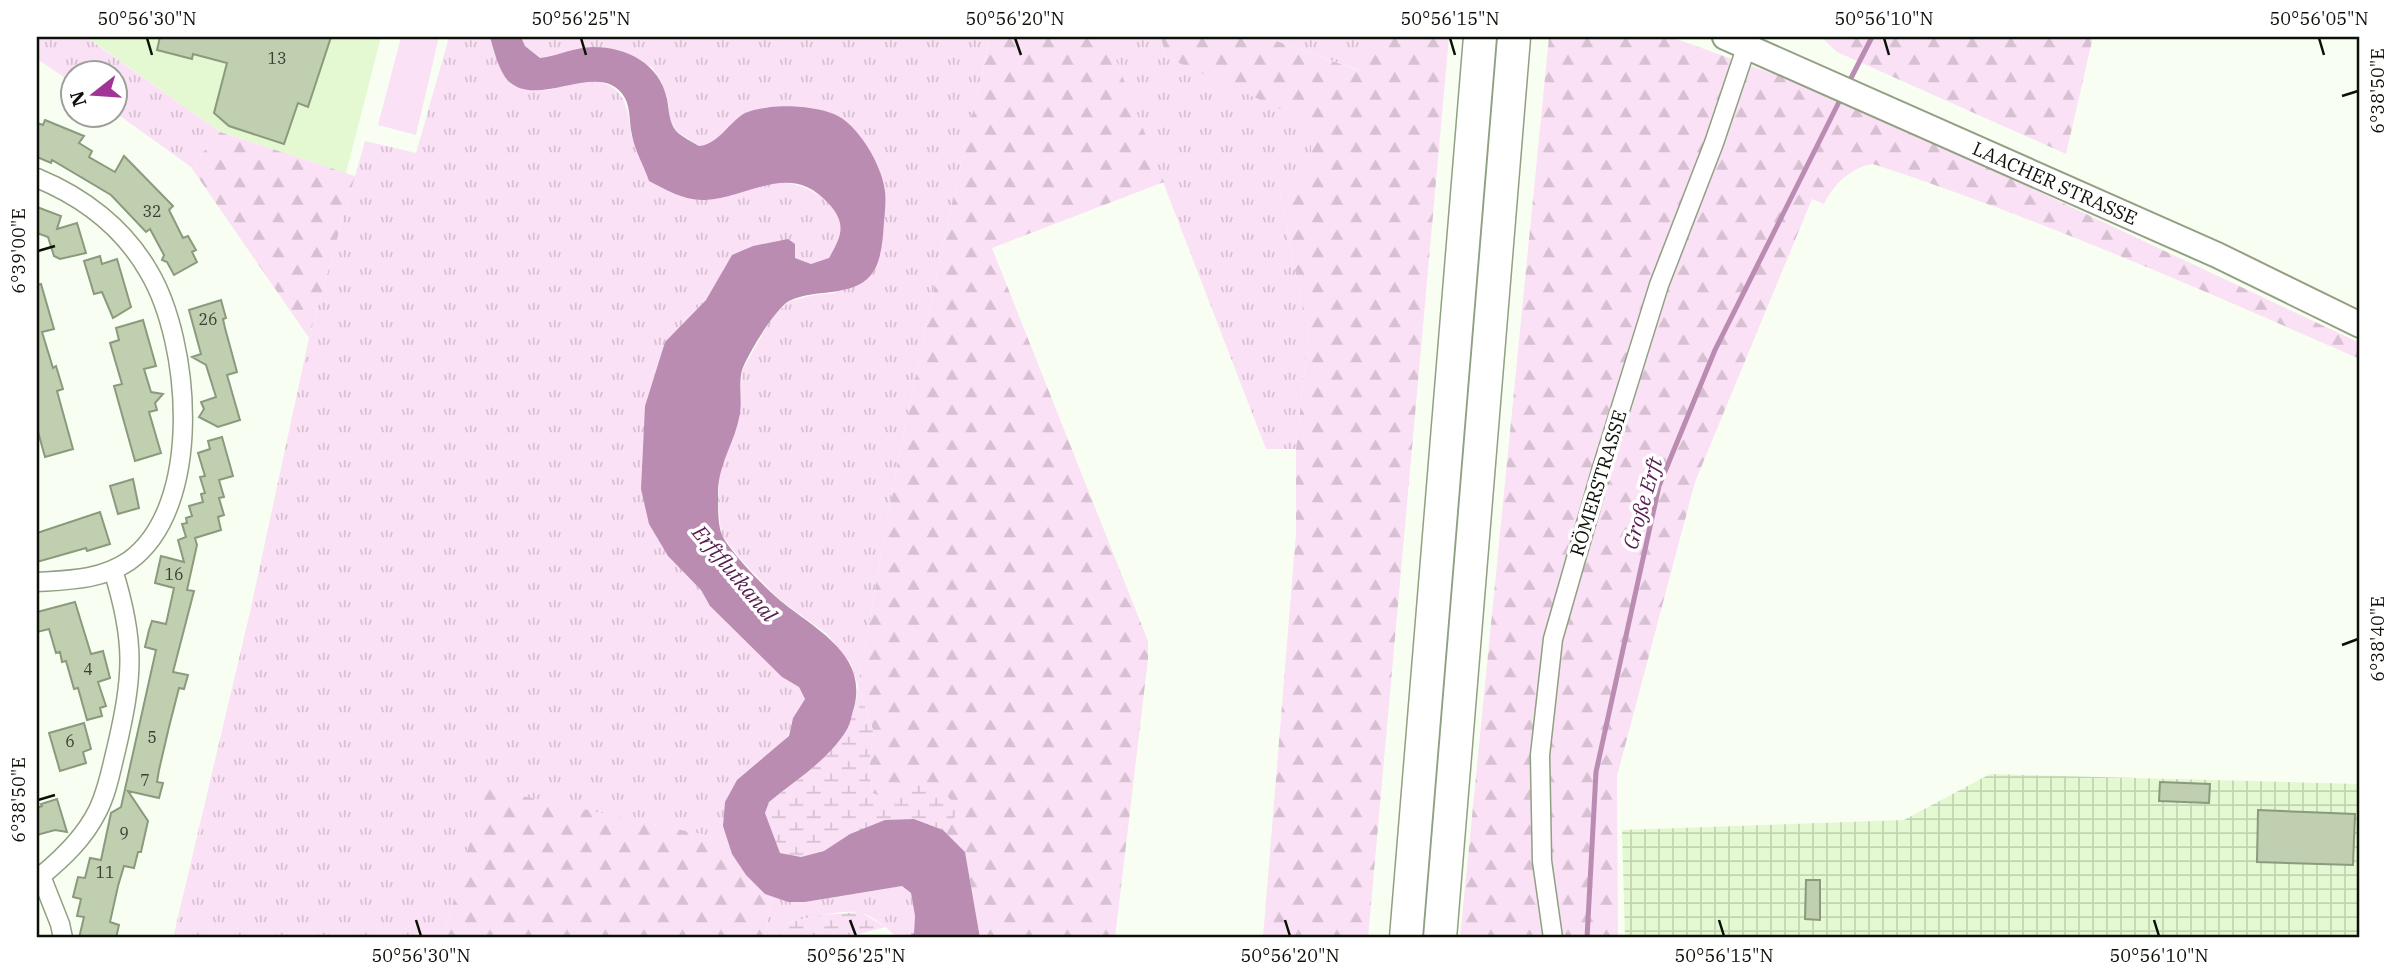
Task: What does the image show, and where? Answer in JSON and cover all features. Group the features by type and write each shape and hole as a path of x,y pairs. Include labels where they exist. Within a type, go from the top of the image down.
{"highway":[{"path":"1406,938 1480,37"},
{"path":"1440,938 1514,37"}],"main road":[{"name":"LAACHER STRASSE","path":"1741,40 1844,91 2217,255 2360,326"}],"street":[{"name":"RÖMERSTRASSE","path":"1553,938 1542,861 1540,755 1553,639 1602,468 1659,285 1714,143 1741,40"},
{"path":"37,178 99,212 121,234 149,272 162,300 180,375 184,413 177,477 167,512 153,537 140,552 113,570 93,577 37,582"},
{"path":"62,938 60,924 39,878 75,845 97,811 111,772 128,696 131,658 128,627 113,570"}],"shaded area":[{"path":"87,37 381,37 346,173 220,132 130,68 130,60 119,60"},
{"path":"1990,774 2360,784 2360,938 1625,938 1622,830 1904,820"}],"green space":[{"path":"37,37 86,37 118,60 60,60 60,74 37,59"},
{"path":"401,37 439,37 416,135 378,125"},
{"path":"449,37 490,37 506,78 533,88 546,90 589,82 610,86 618,92 627,109 631,135 731,196 766,183 786,183 814,192 836,210 841,228 830,258 811,264 795,258 795,244 732,255 706,300 665,342 645,406 668,556 701,590 710,606 782,677 799,687 805,699 793,718 786,739 739,781 731,792 724,821 728,840 485,789 443,938 173,938 250,612 309,338 365,141 416,153"},
{"path":"521,37 990,37 895,475 858,686 851,664 827,634 780,600 742,561 721,534 718,499 720,469 739,418 742,371 773,316 790,301 836,293 884,219 885,189 872,154 745,113 718,138 699,146 676,131 661,81 652,67 597,47 578,48 540,58 525,46"},
{"path":"990,37 1107,37 1164,182 992,248 1148,641 1115,938 980,938 965,852 943,830 960,811 894,801 872,793 869,768 873,730 858,686 895,475"},
{"path":"1107,37 1161,37 1166,57 1311,122 1311,171 1280,193 1308,336 1296,449 1266,449"},
{"path":"1161,37 1265,37 1360,71 1367,37 1449,37 1368,938 1263,938 1296,533 1296,449 1308,336 1280,193 1311,171 1311,123 1166,57"},
{"path":"1265,37 1367,37 1361,71"},
{"path":"1549,37 1671,37 1838,97 2360,343 2360,359 1997,207 1873,164 1850,173 1832,190 1824,204 1812,199 1695,482 1617,776 1618,938 1460,938"},
{"path":"1821,37 2093,37 2066,154 1837,52"},
{"path":"130,68 220,132 191,167 130,123"},
{"path":"220,132 355,176 309,338 191,167"},
{"path":"858,686 873,730 869,768 872,793 894,801 913,781 945,793 960,811 943,830 914,819 850,834 824,851 801,857 780,853 765,813 769,802 814,766 839,739 848,724"},
{"path":"485,788 728,840 732,854 765,894 772,896 765,938 443,938"},
{"path":"902,886 911,893 915,916 914,933 905,938 898,938 871,917 845,912 787,923 784,938 765,938 772,896 788,902 805,902"},
{"path":"860,912 886,927 850,938 784,938 787,923 822,915"}],"water":[{"name":"Erftflutkanal","path":"490,37 521,37 525,46 540,58 593,47 618,50 640,60 657,76 663,87 676,131 699,146 718,137 745,113 771,107 794,106 827,112 843,119 860,136 874,158 885,195 883,240 875,269 868,279 858,285 789,301 776,313 756,344 742,370 739,418 718,486 719,522 722,535 740,560 775,596 837,647 854,675 856,692 846,731 820,761 769,802 765,813 780,853 801,857 824,851 850,834 885,820 914,819 943,830 965,852 980,938 905,938 914,933 915,916 911,893 902,886 805,902 788,902 765,894 746,875 732,854 723,826 725,802 737,780 789,736 793,718 805,699 799,687 782,677 710,606 701,590 668,556 649,524 641,489 645,406 665,342 706,300 732,255 753,246 788,239 795,244 795,258 811,264 829,258 839,237 839,219 830,205 815,191 800,185 770,184 722,198 698,200 676,194 649,181 633,141 627,103 614,86 600,82 584,82 532,90 517,87 505,77"}],"building":[{"path":"160,37 331,37 308,107 298,103 284,144 229,126 214,113 227,63 193,54 192,59 157,50"},
{"path":"45,120 60,126 60,130 69,130 84,136 79,143 92,151 89,157 115,172 124,156 173,206 169,210 183,238 188,236 196,250 192,252 197,262 174,275 167,262 162,260 164,255 150,229 146,232 111,195 52,160 51,163 37,157 37,123 43,125"},
{"path":"37,207 61,216 57,229 77,223 86,253 60,259 54,256 48,237 37,233"},
{"path":"100,256 102,264 117,259 131,307 113,318 102,292 94,294 84,261"},
{"path":"41,284 54,329 42,332 53,368 56,366 63,389 57,391 73,449 45,457 37,428 37,285"},
{"path":"221,300 226,318 223,319 237,372 227,375 240,420 218,427 199,417 204,409 201,402 216,397 206,365 192,357 201,354 189,310"},
{"path":"143,320 156,366 144,369 151,392 163,394 155,403 157,410 149,412 161,453 135,461 114,386 122,384 110,343 119,340 116,328"},
{"path":"222,437 233,476 219,480 224,497 219,498 224,515 218,517 221,530 195,538 197,545 187,590 194,591 173,672 188,675 184,689 179,688 169,727 157,782 163,783 159,798 128,791 148,821 141,852 138,852 134,868 124,866 118,886 110,922 119,925 116,938 79,938 84,917 77,916 81,899 73,897 78,877 85,878 90,858 101,860 111,813 121,807 156,650 145,647 149,630 152,621 166,624 174,588 155,583 161,556 184,562 178,540 186,537 182,524 187,523 186,518 192,516 189,506 203,502 201,494 205,493 200,477 205,476 198,453 210,449 208,441"},
{"path":"133,479 139,508 118,514 110,486"},
{"path":"100,512 110,544 37,562 37,533"},
{"path":"75,602 91,654 103,651 110,678 98,682 106,706 100,708 102,716 87,720 78,688 74,689 66,661 62,662 60,652 56,653 49,629 37,632 37,612"},
{"path":"84,723 91,749 83,752 86,763 60,771 49,733"},
{"path":"2160,782 2210,784 2209,803 2159,801"},
{"path":"57,799 67,832 55,830 37,835 37,808"},
{"path":"2258,810 2355,814 2353,865 2257,862"},
{"path":"1806,880 1820,880 1820,920 1805,919"}],"waterway":[{"name":"Große Erft","path":"1848,84 1872,37"},
{"name":"Große Erft","path":"1587,938 1596,772 1659,486 1715,350 1842,96"}]}
